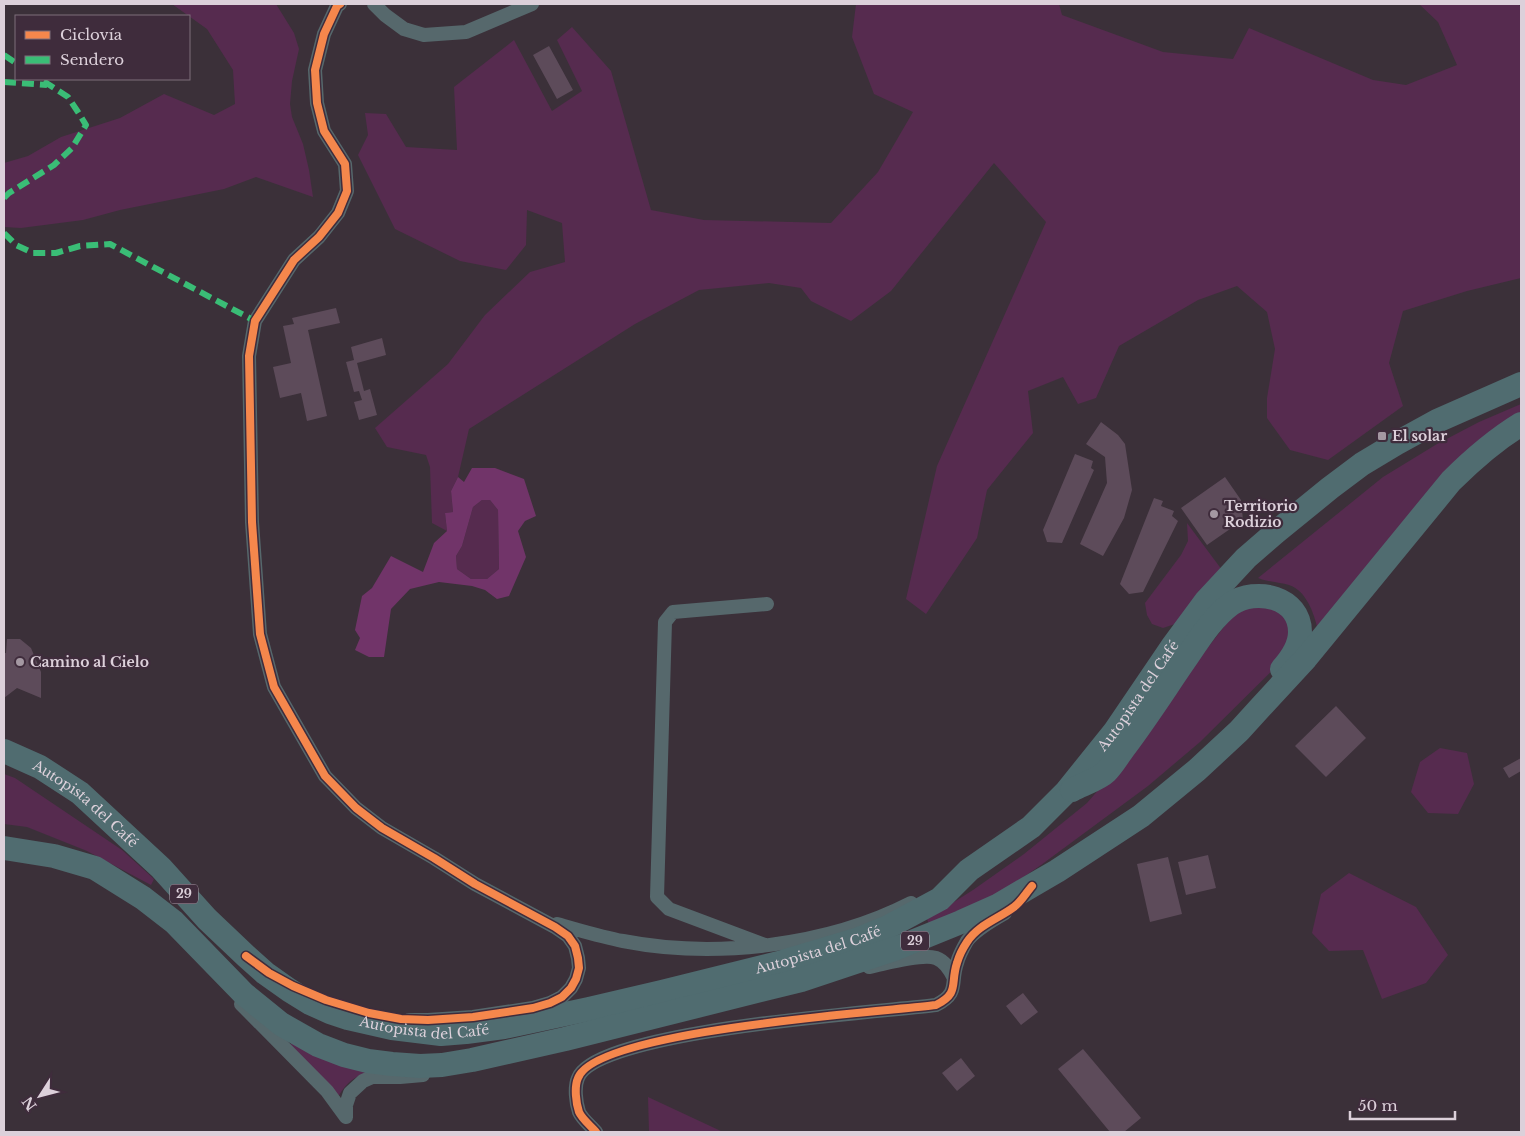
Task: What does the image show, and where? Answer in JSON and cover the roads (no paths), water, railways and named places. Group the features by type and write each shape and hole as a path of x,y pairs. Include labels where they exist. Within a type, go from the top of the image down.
{"highway":[{"name":"Autopista del Café","path":"4,751 40,767 80,793 161,868 207,919 265,973 310,1003 330,1012 392,1028 441,1034 513,1025 653,994 797,958 856,940 888,927 940,899 969,870 1032,827 1066,792 1115,731 1188,624 1223,581 1246,558 1305,508 1362,464 1437,421 1521,384"},
{"name":"Autopista del Café","path":"4,848 54,856 95,868 143,898 174,922 244,994 281,1024 318,1045 344,1055 368,1061 420,1066 442,1065 495,1055 801,980 897,948 996,906 1032,886 1140,816 1197,770 1239,731 1306,658 1451,481 1487,447 1521,424"},
{"path":"1066,792 1105,774 1139,729 1195,645 1218,616 1232,604 1245,597 1258,595 1271,596 1289,606 1296,615 1300,634 1292,656 1265,689 1231,723 1160,788 1140,816"},
{"path":"4,768 32,781 96,823 123,832"},
{"path":"4,838 25,840 61,851 95,868"}],"street":[{"path":"246,956 269,973 326,1000 369,1013 401,1019 428,1020 473,1017 533,1008 550,1003 562,997 571,988 579,968 575,946 568,936 555,927 475,884 382,828 356,808 325,776 274,686 260,634 252,522 249,356 255,321 294,260 319,237 338,213 347,191 345,164 324,131 317,102 315,70 324,34 337,6 340,4"},
{"path":"374,4 404,29 424,35 466,32 532,4"},
{"path":"765,945 669,909 657,897 665,622 673,612 767,604"},
{"path":"523,911 590,934 642,944 695,949 765,945 837,931 872,919 922,897 969,870"},
{"path":"596,1132 579,1113 576,1092 578,1077 591,1064 607,1056 638,1046 687,1034 936,1005 945,1001 953,990 957,963 968,940 976,932 1015,906 1032,886"},
{"path":"174,922 226,989 327,1091 346,1117 346,1105 350,1093 372,1077 411,1077 439,1073 495,1055"},
{"path":"833,970 859,968 925,957 936,958 944,963 954,978"}],"place":[{"name":"El solar","path":"1382,436"},
{"name":"Territorio Rodizio","path":"1214,514"},
{"name":"Camino al Cielo","path":"20,662"}]}
